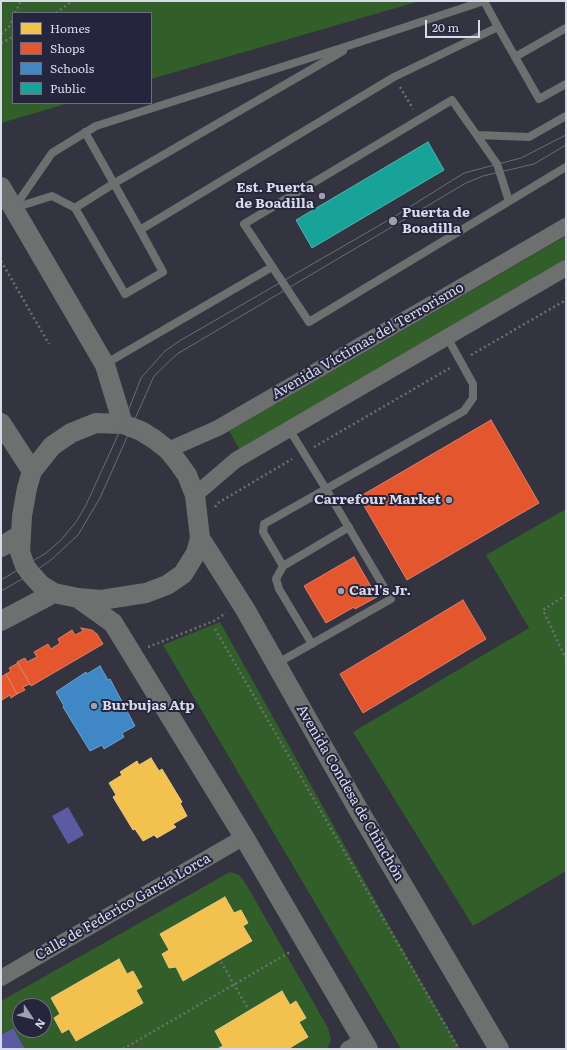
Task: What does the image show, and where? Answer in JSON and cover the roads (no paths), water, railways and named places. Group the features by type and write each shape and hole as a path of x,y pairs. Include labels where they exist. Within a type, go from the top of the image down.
{"street":[{"path":"1,187 105,365 123,424"},
{"name":"Avenida Víctimas del Terrorismo","path":"168,450 218,428 566,226"},
{"path":"195,495 236,460 566,268"},
{"path":"1,423 32,471"},
{"path":"96,423 123,424 141,431 168,450 187,476 195,495 200,538 196,553 190,565 183,574 167,585 146,593 101,600 78,598 54,593 41,584 25,566 20,552 20,535 26,488 32,471 52,446 72,433 96,423"},
{"path":"1,547 20,535"},
{"name":"Avenida Condesa de Chinchón","path":"200,538 242,604 358,809 499,1049"},
{"path":"1,621 54,593"},
{"path":"78,598 113,623 244,837 360,1046"},
{"name":"Calle de Federico García Lorca","path":"1,978 244,837"}],"lane":[{"path":"13,208 52,152 96,126 484,1 539,99 566,84"},
{"path":"140,230 394,76 498,27"},
{"path":"515,57 566,28"},
{"path":"74,208 357,43"},
{"path":"509,201 497,164 452,100 244,224 309,322 566,167"},
{"path":"477,135 529,137 566,116"},
{"path":"13,208 52,196 74,208 125,294 163,272 85,132"},
{"path":"105,365 272,267"},
{"path":"283,566 263,532 264,524 464,411 473,398 473,384 447,337"},
{"path":"276,664 391,599 289,429"},
{"path":"312,644 280,589 276,579 283,566 348,527"}],"tram line":[{"path":"1,580 46,553 61,540 76,522 86,505 123,424 141,378 165,351 181,340 392,218 464,173 521,158 566,135"},
{"path":"1,591 31,574 51,560 78,535 100,498 154,376 177,354 466,183 483,176 534,164 566,145"}],"place":[{"name":"Est. Puerta de Boadilla","path":"322,196"},
{"name":"Puerta de Boadilla","path":"393,221"},
{"name":"Carrefour Market","path":"449,500"},
{"name":"Carl's Jr.","path":"341,591"},
{"name":"Burbujas Atp","path":"94,706"}]}
